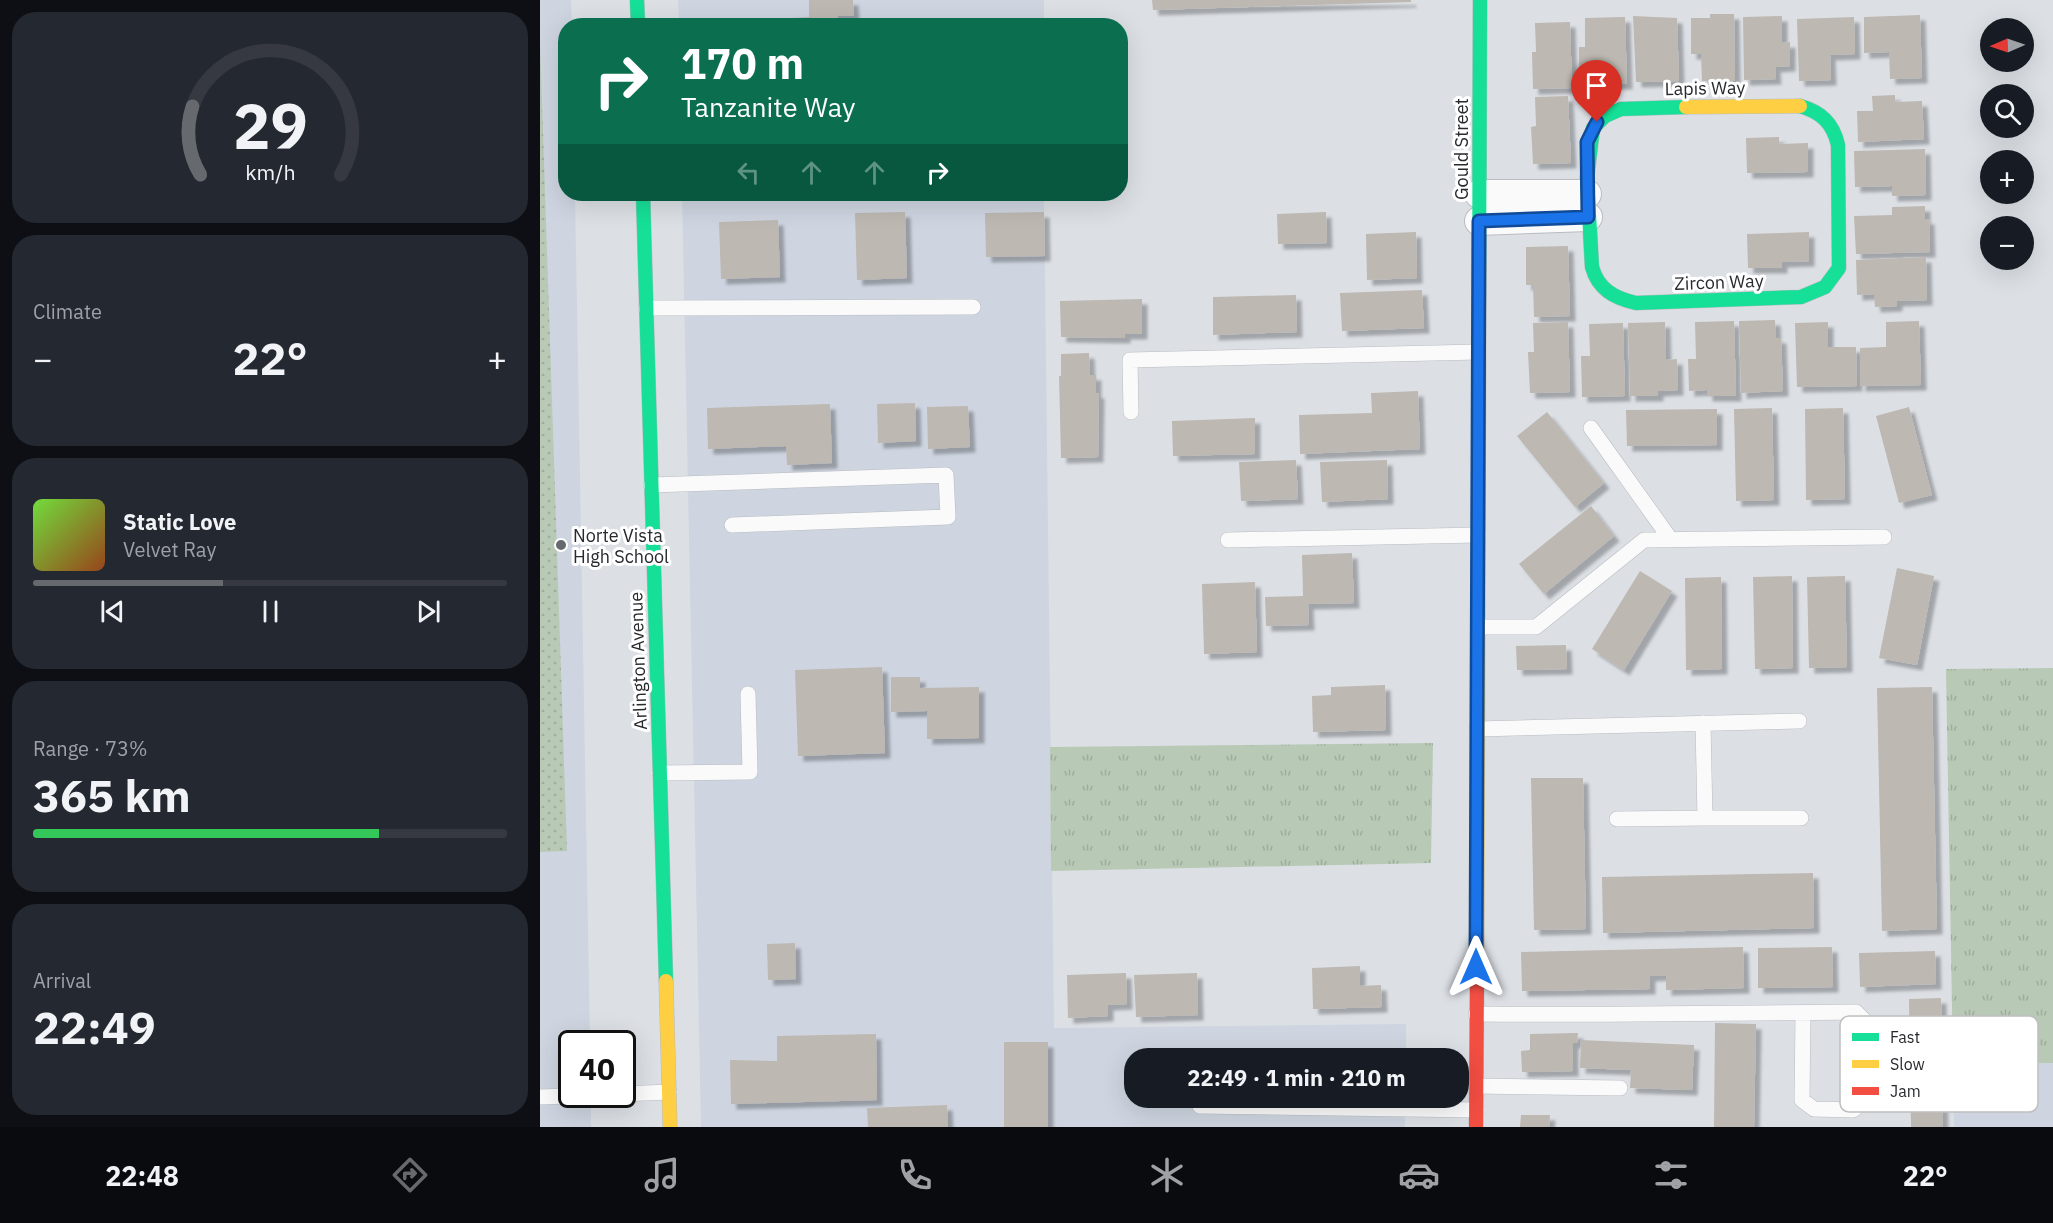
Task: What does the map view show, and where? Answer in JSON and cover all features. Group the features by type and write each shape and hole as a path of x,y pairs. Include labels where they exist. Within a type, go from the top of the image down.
{"street":[{"path":"637,0 638,18"},
{"name":"Gould Street","path":"1476,1127 1480,0"},
{"name":"Lapis Way","path":"1588,206 1587,142 1597,122 1614,111 1632,107 1800,106 1817,111 1831,125 1838,145 1839,268 1832,280"},
{"name":"Arlington Avenue","path":"642,201 670,1127"},
{"path":"1479,207 1588,206"},
{"name":"Zircon Way","path":"1588,206 1592,271 1605,290 1618,298 1636,303 1801,297 1817,292 1832,280"}],"lane":[{"path":"646,308 973,307"},
{"path":"1131,412 1130,360 1478,352"},
{"path":"1591,428 1671,540"},
{"path":"651,485 946,475 948,517 732,525"},
{"path":"1228,540 1478,535"},
{"path":"1478,627 1536,627 1644,540 1884,537"},
{"path":"660,773 750,772 748,694"},
{"path":"1477,729 1800,721"},
{"path":"1704,723 1705,818"},
{"path":"1617,819 1801,818"},
{"path":"1476,1014 1856,1012 1860,1016"},
{"path":"1803,1013 1802,1100 1814,1109 1840,1110"},
{"path":"1475,1086 1620,1088"},
{"path":"636,1093 669,1092"},
{"path":"540,1097 558,1096"},
{"path":"1338,1108 1476,1110"}],"shaded area":[{"name":"Norte Vista High School","path":"540,0 571,0 572,18 558,18 558,201 575,201 590,1030 558,1030 558,1108 591,1108 591,1127 540,1127"},
{"path":"678,0 1044,0 1044,18 679,18"},
{"path":"682,201 1044,201 1054,1028 1406,1024 1406,1048 1124,1048 1124,1108 1405,1108 1405,1127 701,1127"},
{"path":"2038,1063 2053,1063 2053,1127 1954,1127 1954,1112 2038,1112"}],"green space":[{"path":"540,41 567,851 540,852"},
{"path":"2053,668 2053,1063 2038,1063 2038,1016 1952,1016 1946,669"},
{"path":"1433,743 1431,863 1051,871 1050,747"}],"building":[{"path":"809,0 853,0 854,16 790,18 809,17"},
{"path":"1152,0 1411,0 1411,2 1153,10"},
{"path":"1710,14 1734,14 1735,81 1702,81 1701,54 1691,54 1691,18 1710,18"},
{"path":"1920,15 1922,78 1890,79 1889,52 1864,53 1864,17"},
{"path":"1633,16 1677,18 1679,81 1636,82"},
{"path":"1782,16 1782,43 1790,42 1790,66 1775,67 1776,79 1744,80 1743,17"},
{"path":"1625,17 1627,84 1591,84 1591,69 1579,70 1579,47 1585,47 1585,18"},
{"path":"1854,17 1855,54 1830,55 1831,80 1799,81 1797,19"},
{"path":"1570,22 1572,88 1533,89 1532,52 1536,52 1535,23"},
{"path":"1895,95 1895,102 1922,101 1924,139 1858,142 1857,111 1873,111 1872,96"},
{"path":"1568,96 1571,163 1533,164 1531,127 1536,126 1535,97"},
{"path":"1779,137 1779,144 1808,143 1808,172 1747,173 1746,138"},
{"path":"1925,149 1926,195 1892,196 1892,186 1855,187 1854,151"},
{"path":"1925,206 1925,219 1929,219 1930,252 1856,254 1854,216 1892,215 1892,207"},
{"path":"905,212 907,278 857,280 855,213"},
{"path":"1044,212 1045,256 986,257 985,213"},
{"path":"1326,212 1327,243 1278,244 1277,214"},
{"path":"778,220 780,277 721,279 719,222"},
{"path":"1416,232 1417,278 1367,280 1366,234"},
{"path":"1809,232 1809,261 1782,262 1782,268 1748,268 1747,234"},
{"path":"1568,246 1570,316 1534,317 1533,285 1526,285 1526,247"},
{"path":"1926,257 1927,300 1897,301 1897,306 1875,307 1874,294 1857,295 1856,260"},
{"path":"1422,290 1424,328 1342,331 1340,293"},
{"path":"1296,295 1297,332 1213,335 1213,297"},
{"path":"1142,299 1142,334 1125,334 1125,338 1061,337 1060,301"},
{"path":"1775,320 1776,338 1781,338 1783,391 1741,393 1739,321"},
{"path":"1734,321 1736,396 1707,396 1707,390 1689,391 1688,359 1696,359 1695,322"},
{"path":"1919,321 1921,385 1860,386 1860,348 1886,347 1886,322"},
{"path":"1568,322 1570,392 1530,393 1528,352 1534,352 1533,323"},
{"path":"1665,322 1666,360 1677,359 1678,390 1658,391 1658,396 1630,396 1628,323"},
{"path":"1828,322 1828,347 1856,347 1857,386 1797,387 1795,323"},
{"path":"1623,323 1625,396 1582,397 1581,356 1590,356 1589,324"},
{"path":"1089,353 1090,375 1096,375 1096,393 1099,393 1098,457 1061,458 1059,376 1061,376 1061,354"},
{"path":"1418,391 1420,449 1300,454 1299,415 1372,413 1371,393"},
{"path":"915,403 916,441 878,443 877,404"},
{"path":"830,404 832,463 787,465 786,446 708,449 707,408"},
{"path":"968,406 970,447 928,449 927,407"},
{"path":"1909,407 1932,495 1899,503 1876,416"},
{"path":"1772,408 1774,500 1736,501 1734,409"},
{"path":"1843,408 1845,499 1806,500 1805,409"},
{"path":"1717,409 1717,445 1627,446 1626,410"},
{"path":"1547,412 1604,483 1575,507 1517,436"},
{"path":"1255,418 1255,454 1173,456 1172,421"},
{"path":"1296,460 1298,499 1241,501 1239,462"},
{"path":"1387,460 1388,499 1322,502 1320,462"},
{"path":"1591,506 1614,536 1544,594 1519,564"},
{"path":"1352,553 1354,603 1308,604 1309,625 1266,626 1265,597 1303,596 1302,555"},
{"path":"1897,568 1934,576 1917,665 1879,658"},
{"path":"1640,571 1672,591 1624,670 1592,649"},
{"path":"1792,576 1793,668 1755,669 1753,577"},
{"path":"1845,576 1847,667 1809,668 1807,577"},
{"path":"1721,577 1722,669 1686,670 1685,578"},
{"path":"1255,582 1257,652 1204,654 1202,584"},
{"path":"1566,645 1567,669 1517,670 1516,646"},
{"path":"882,667 885,753 798,756 795,670"},
{"path":"891,677 920,677 920,688 979,687 979,738 927,739 927,711 891,712"},
{"path":"1385,685 1386,730 1313,732 1312,696 1331,695 1331,687"},
{"path":"1932,687 1937,929 1882,931 1877,688"},
{"path":"1531,778 1583,778 1586,929 1534,930"},
{"path":"1813,873 1814,928 1603,933 1602,877"},
{"path":"795,943 796,979 768,980 767,944"},
{"path":"1743,947 1744,988 1666,990 1666,975 1650,976 1650,989 1522,991 1521,952"},
{"path":"1832,947 1833,987 1758,988 1758,948"},
{"path":"1935,951 1936,984 1860,987 1859,953"},
{"path":"1360,966 1360,986 1381,985 1382,1007 1313,1009 1312,968"},
{"path":"1126,973 1127,1004 1108,1005 1108,1016 1068,1018 1067,975"},
{"path":"1197,973 1198,1015 1136,1017 1134,975"},
{"path":"1941,998 1941,1016 1909,1016 1909,999"},
{"path":"1715,1023 1756,1024 1754,1127 1714,1127"},
{"path":"1578,1033 1577,1043 1573,1043 1573,1071 1522,1072 1521,1051 1530,1050 1530,1034"},
{"path":"876,1034 877,1100 731,1104 730,1060 777,1061 777,1036"},
{"path":"1581,1040 1694,1045 1692,1090 1630,1088 1631,1070 1580,1068"},
{"path":"1004,1042 1048,1042 1048,1127 1004,1127"},
{"path":"947,1105 948,1127 868,1127 867,1108"},
{"path":"1911,1112 1943,1112 1943,1127 1911,1127"},
{"path":"1521,1115 1550,1115 1549,1127 1520,1127"}],"traffic: fast":[{"path":"637,0 638,18"},
{"path":"1478,621 1480,0"},
{"path":"1686,107 1621,109 1605,116 1593,128 1587,178 1592,267 1603,287 1628,301 1636,303 1801,297 1825,287 1839,268 1838,145 1833,130 1825,120 1820,115 1800,106"},
{"path":"643,201 666,981"}],"traffic: slow":[{"path":"1686,107 1800,106"},
{"path":"1477,983 1478,621"},
{"path":"666,981 670,1127"}],"traffic: jam":[{"path":"1476,1127 1477,983"}],"place":[{"name":"Norte Vista High School","path":"561,545"}],"route":[{"path":"1476,967 1479,221 1588,217 1587,142 1597,122"}]}
